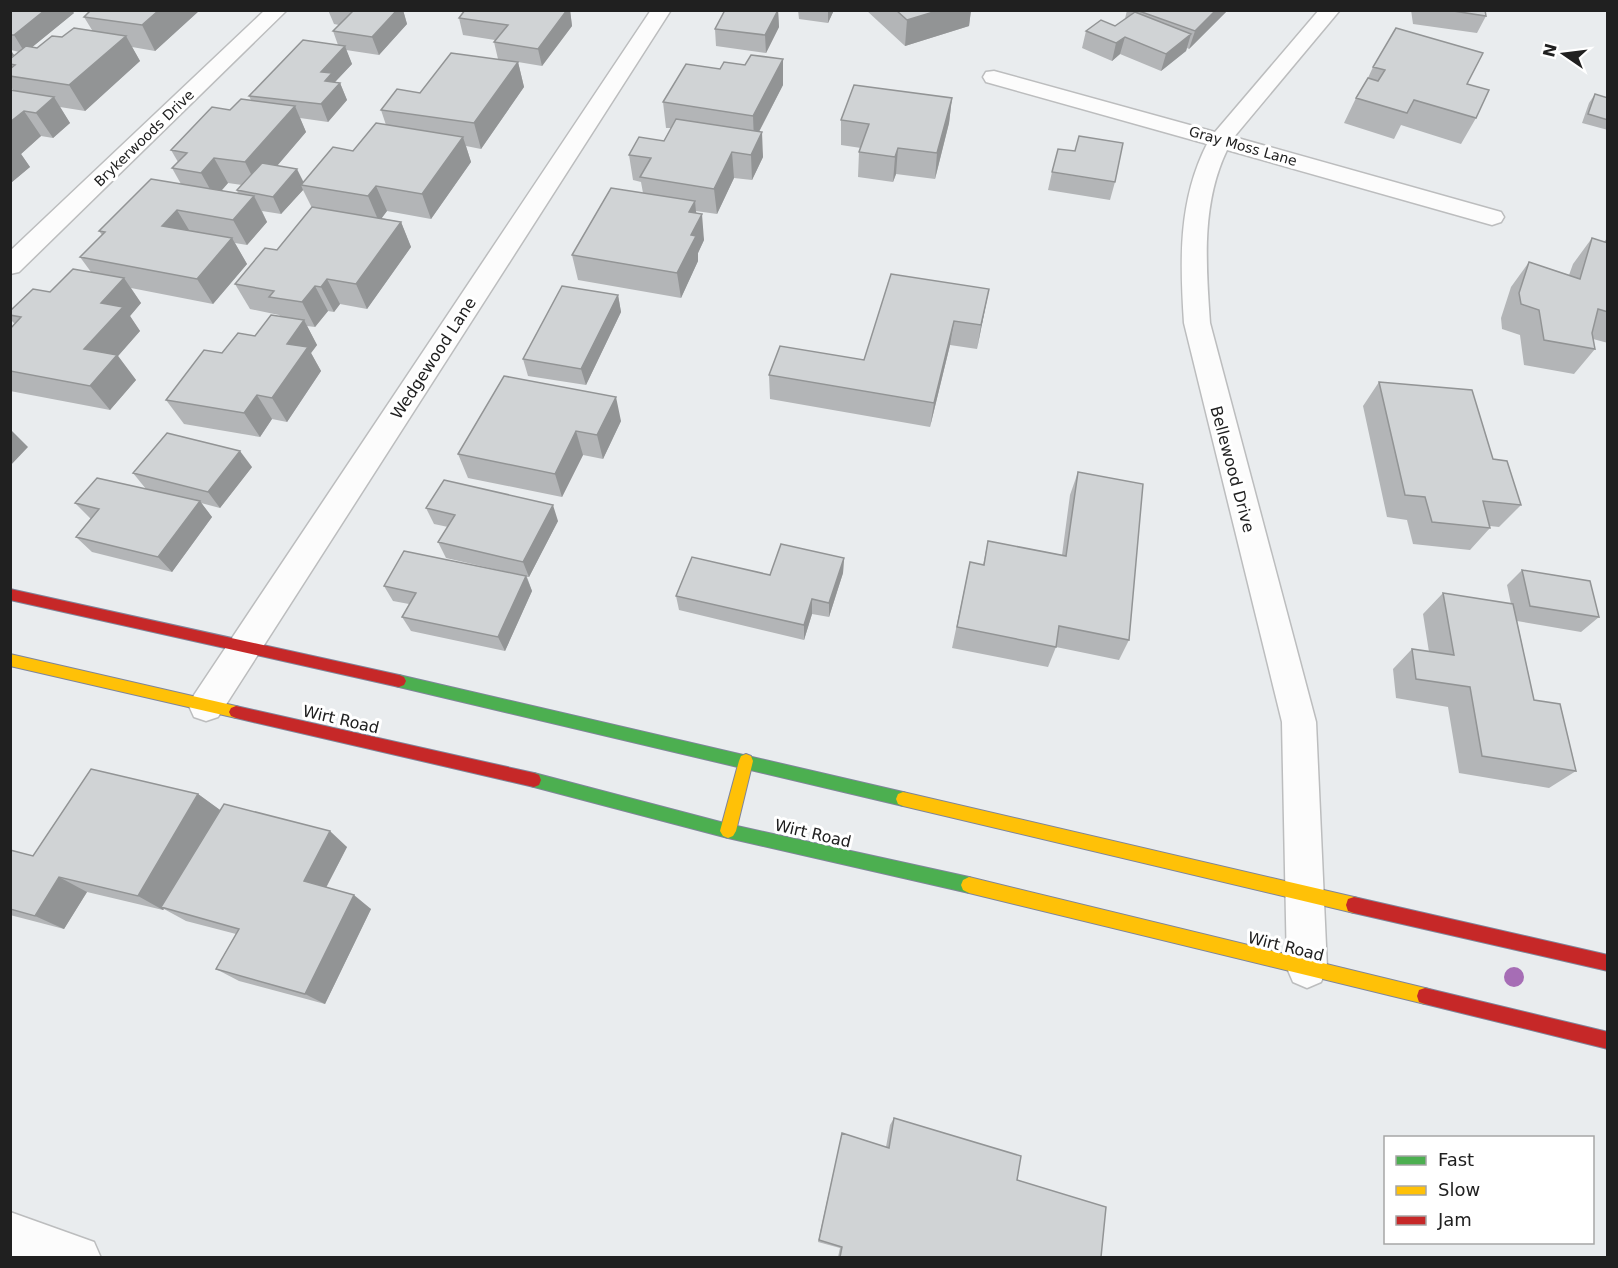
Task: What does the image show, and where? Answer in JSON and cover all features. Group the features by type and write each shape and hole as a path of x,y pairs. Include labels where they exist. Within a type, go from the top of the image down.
{"main road":[{"path":"10,594 246,645 1304,895 1608,963"},
{"name":"Wirt Road","path":"10,660 519,776 728,831 1015,896 1608,1041"},
{"path":"728,831 746,762"}],"street":[{"name":"Brykerwoods Drive","path":"10,266 277,10"},
{"name":"Wedgewood Lane","path":"206,706 661,10"},
{"name":"Bellewood Drive","path":"1307,968 1299,722 1197,323 1193,261 1198,201 1207,167 1221,139 1330,10"},
{"name":"Gray Moss Lane","path":"994,77 1492,217"},
{"path":"10,1235 78,1257"}],"building":[{"path":"10,10 45,10 14,35 10,35"},
{"path":"91,10 159,10 142,25 84,17"},
{"path":"348,10 397,10 372,37 333,31 353,11"},
{"path":"465,10 567,10 538,49 494,42 508,25 459,18"},
{"path":"725,10 778,10 765,35 715,29"},
{"path":"896,10 940,10 907,20"},
{"path":"1136,10 1216,10 1195,31"},
{"path":"1447,10 1485,10 1486,16"},
{"path":"1135,12 1191,34 1166,54 1125,37 1116,43 1086,31 1101,20 1115,26"},
{"path":"74,28 126,36 69,85 10,76 10,69 15,65 10,64 10,59 26,46 37,48 52,36 62,37"},
{"path":"1396,28 1483,53 1467,84 1489,90 1476,118 1414,100 1407,113 1356,98 1368,78 1378,81 1385,70 1373,67"},
{"path":"303,40 345,46 321,72 332,73 325,81 340,83 321,104 249,96"},
{"path":"451,53 518,62 474,123 381,110 397,89 420,93"},
{"path":"751,55 783,59 753,116 663,102 686,64 720,69 724,62 745,65"},
{"path":"854,85 952,98 937,153 898,148 895,157 859,152 869,124 841,120"},
{"path":"10,90 54,97 36,113 24,111 10,122"},
{"path":"1595,94 1608,98 1608,120 1588,114"},
{"path":"241,99 295,106 245,162 214,158 201,173 172,168 187,153 171,150 212,107 230,110"},
{"path":"676,119 762,132 751,155 732,152 714,189 640,177 651,158 629,155 639,137 664,141"},
{"path":"376,123 463,137 422,194 376,186 368,196 301,185 333,147 353,151"},
{"path":"1079,136 1123,143 1115,182 1052,172 1058,149 1075,151"},
{"path":"262,163 297,169 273,197 237,190"},
{"path":"151,179 254,196 233,220 177,210 162,226 232,238 197,279 80,257 105,232 99,231"},
{"path":"611,188 695,201 689,212 702,214 691,235 696,236 677,273 572,255"},
{"path":"312,207 401,222 356,284 327,279 321,287 315,286 302,302 269,297 274,291 235,284 265,248 277,250"},
{"path":"1592,238 1608,243 1608,312 1598,309 1592,333 1595,349 1544,340 1539,310 1521,304 1519,293 1529,262 1580,279"},
{"path":"73,269 124,278 101,303 123,307 84,349 117,355 90,386 10,371 10,329 21,317 10,315 10,311 33,289 50,292"},
{"path":"891,274 989,289 981,325 954,321 934,403 769,375 780,346 864,360"},
{"path":"562,286 618,295 581,369 523,359"},
{"path":"271,315 304,320 287,344 308,347 272,398 257,395 244,413 166,400 204,350 222,353 238,333 255,336"},
{"path":"504,376 616,397 597,435 576,431 555,474 458,454"},
{"path":"1379,382 1472,390 1493,459 1507,461 1521,505 1483,501 1490,528 1432,522 1425,497 1405,495"},
{"path":"167,433 240,451 208,492 133,473"},
{"path":"1078,472 1143,484 1129,640 1059,626 1056,647 957,627 970,562 984,565 988,541 1066,556"},
{"path":"97,478 200,501 158,557 76,537 99,509 75,503"},
{"path":"444,480 553,505 523,562 438,542 455,515 426,508"},
{"path":"781,544 844,558 829,603 812,599 804,625 676,596 692,557 770,575"},
{"path":"404,551 526,576 498,637 402,617 416,593 384,586"},
{"path":"1522,570 1590,581 1599,617 1530,606"},
{"path":"1443,593 1513,604 1534,700 1560,704 1576,771 1482,756 1470,687 1416,679 1412,649 1454,655"},
{"path":"91,769 198,794 138,896 59,877 35,916 10,909 10,850 33,856"},
{"path":"224,804 330,831 304,881 354,895 305,994 216,969 239,929 161,907"},
{"path":"894,1118 1021,1156 1017,1180 1106,1207 1101,1257 840,1257 842,1247 819,1240 842,1133 889,1148"}],"traffic: fast":[{"path":"399,681 903,799"},
{"path":"534,780 728,831 969,885"}],"traffic: slow":[{"path":"10,660 236,712"},
{"path":"728,831 746,761"},
{"path":"903,799 1354,905"},
{"path":"969,885 1425,996"}],"traffic: jam":[{"path":"10,594 399,681"},
{"path":"236,712 534,780"},
{"path":"1354,905 1608,963"},
{"path":"1425,996 1608,1041"}]}
